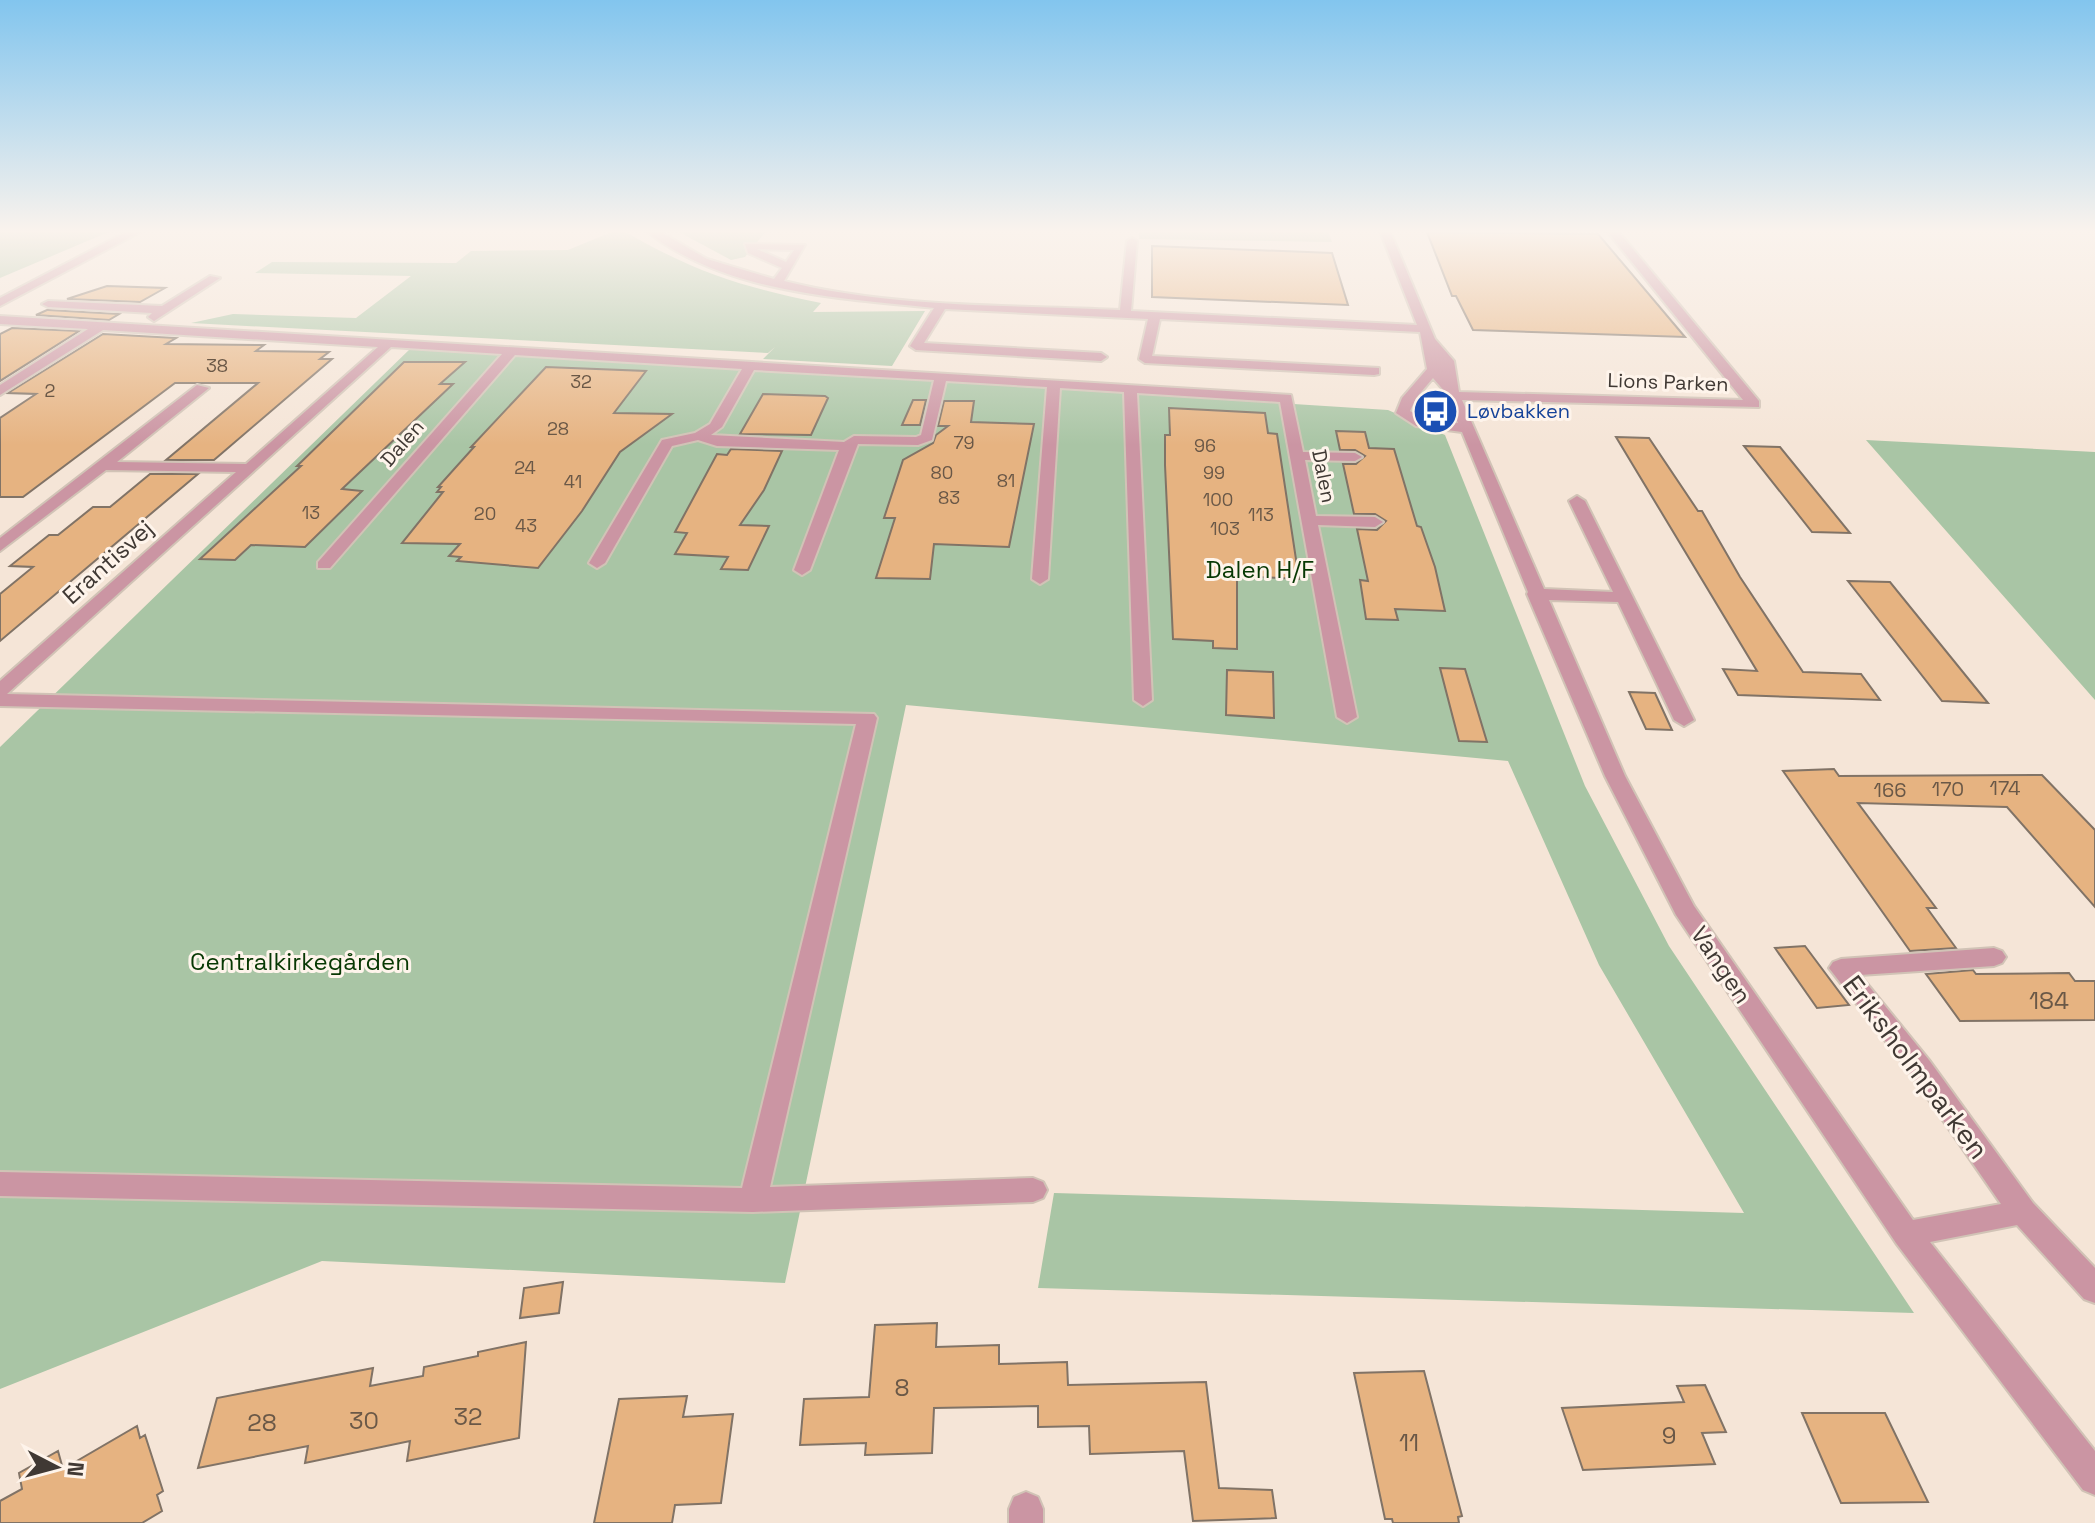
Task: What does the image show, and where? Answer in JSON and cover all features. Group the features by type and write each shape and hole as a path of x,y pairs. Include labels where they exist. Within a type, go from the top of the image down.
{"street":[{"path":"138,327 177,302"},
{"path":"901,302 1427,334"},
{"path":"1125,314 1126,302"},
{"name":"Vangen","path":"1414,302 1427,334 1433,369 1452,394 1615,776 1684,909 1906,1234 2095,1478"},
{"name":"Lions Parken","path":"1452,394 1754,404 1670,302"},
{"path":"48,304 165,310"},
{"path":"941,305 916,346 1101,357"},
{"path":"1155,316 1145,359 1374,371"},
{"name":"Dalen","path":"0,320 1286,398 1347,717"},
{"path":"0,391 102,325"},
{"name":"Vangen","path":"1427,334 1448,361 1452,394"},
{"name":"Erantisvej","path":"0,691 390,342"},
{"name":"Dalen","path":"324,565 513,349"},
{"path":"597,563 667,443 699,436 715,427 750,365"},
{"path":"1433,369 1408,399 1403,413 1421,423 1466,428"},
{"path":"802,570 848,446 854,440 918,441 927,437 941,377"},
{"path":"1040,579 1054,383"},
{"path":"0,546 202,388"},
{"path":"1130,389 1143,700"},
{"path":"699,436 717,442 848,446"},
{"path":"1298,456 1355,457"},
{"path":"102,466 248,468"},
{"path":"1577,501 1621,597 1684,720"},
{"path":"1310,520 1375,522"},
{"path":"1535,594 1621,597"},
{"path":"0,700 867,718 753,1200"},
{"name":"Eriksholmparken","path":"1994,957 1841,968 1920,1067 2023,1212 2095,1289"},
{"path":"0,1184 753,1200 1033,1190"},
{"path":"1906,1234 2023,1212"}],"green space":[{"path":"377,302 817,302 821,303 813,312 925,311 892,366 763,359 775,347 768,353 191,323 233,314 356,318"},
{"path":"411,348 1388,410 1445,435 1585,786 1669,946 1914,1313 1038,1288 1054,1193 1744,1213 1599,965 1508,761 906,705 785,1283 322,1261 0,1389 0,747"},
{"path":"1866,440 2095,452 2095,700"}],"building":[{"path":"1276,302 1347,302 1348,305"},
{"path":"1459,302 1655,302 1685,337 1473,330"},
{"path":"47,310 119,314 109,320 36,315"},
{"path":"12,328 79,331 0,381 0,334"},
{"path":"103,334 176,338 166,344 264,345 256,351 329,352 320,359 332,359 214,460 166,460 258,383 175,383 23,497 0,497 0,418 36,394 8,393"},
{"path":"404,362 465,362 440,384 453,384 342,489 362,491 305,547 251,545 235,560 200,559 301,466 297,466"},
{"path":"546,367 646,371 614,413 672,414 620,452 582,511 538,568 457,561 461,557 449,556 460,544 402,543 443,492 437,492 441,487 438,487"},
{"path":"763,394 828,398 811,435 740,434"},
{"path":"913,400 926,400 920,425 902,425"},
{"path":"944,401 974,401 971,422 1034,424 1009,547 934,544 930,579 876,578 895,518 884,518 903,460 933,443 936,435 948,426 938,426"},
{"path":"1169,408 1265,413 1268,433 1277,434 1299,579 1237,576 1237,649 1213,648 1213,641 1173,639 1165,465 1165,435 1170,435"},
{"path":"1336,431 1365,432 1369,448 1394,449 1417,526 1421,527 1435,567 1445,611 1395,609 1398,620 1366,619 1360,580 1368,581 1357,529 1377,530 1386,521 1375,514 1354,514 1343,464 1356,464 1365,456 1355,450 1340,450"},
{"path":"1616,437 1649,438 1698,511 1702,511 1740,577 1803,672 1861,674 1880,700 1738,695 1723,669 1757,671"},
{"path":"1744,446 1780,447 1850,533 1812,532"},
{"path":"731,449 782,451 764,490 740,525 769,526 748,570 721,569 728,557 675,554 687,533 675,532 717,454 727,455"},
{"path":"150,474 198,474 0,641 0,594 33,567 10,566 49,535 58,535 93,507 110,507"},
{"path":"1848,581 1890,582 1988,703 1942,701"},
{"path":"1440,668 1465,669 1487,742 1459,741"},
{"path":"1227,670 1273,672 1274,718 1226,715"},
{"path":"1629,692 1655,693 1672,730 1646,729"},
{"path":"1834,769 1839,776 2042,775 2095,830 2095,907 2007,807 1858,803 1936,908 1927,908 1956,948 1910,951 1783,771"},
{"path":"1805,946 1849,1005 1817,1008 1775,948"},
{"path":"1973,970 1976,974 2069,973 2075,981 2095,981 2095,1020 1960,1021 1926,974"},
{"path":"563,1282 559,1313 520,1318 524,1288"},
{"path":"937,1323 936,1347 999,1345 999,1364 1067,1362 1068,1385 1206,1382 1219,1488 1272,1490 1276,1518 1193,1521 1184,1451 1090,1454 1089,1426 1038,1427 1038,1406 934,1408 932,1453 865,1455 866,1443 800,1445 804,1399 869,1397 875,1325"},
{"path":"526,1342 519,1438 407,1461 410,1441 305,1463 308,1446 198,1468 217,1398 373,1368 370,1386 423,1376 424,1367"},
{"path":"1424,1371 1462,1516 1458,1517 1459,1523 1393,1523 1392,1519 1385,1519 1354,1373"},
{"path":"1705,1385 1726,1432 1702,1433 1715,1464 1583,1470 1562,1408 1684,1402 1677,1386"},
{"path":"687,1396 683,1417 733,1414 721,1503 675,1505 672,1523 594,1523 619,1399"},
{"path":"1802,1413 1885,1413 1928,1502 1841,1503"},
{"path":"137,1426 140,1438 145,1435 163,1491 157,1495 162,1511 142,1523 0,1523 0,1501 22,1489 19,1473 58,1451 63,1469"}],"place":[{"name":"Løvbakken","path":"1436,411"}],"park label":[{"name":"Dalen H/F","path":"1260,570"},
{"name":"Centralkirkegården","path":"300,962"}]}
